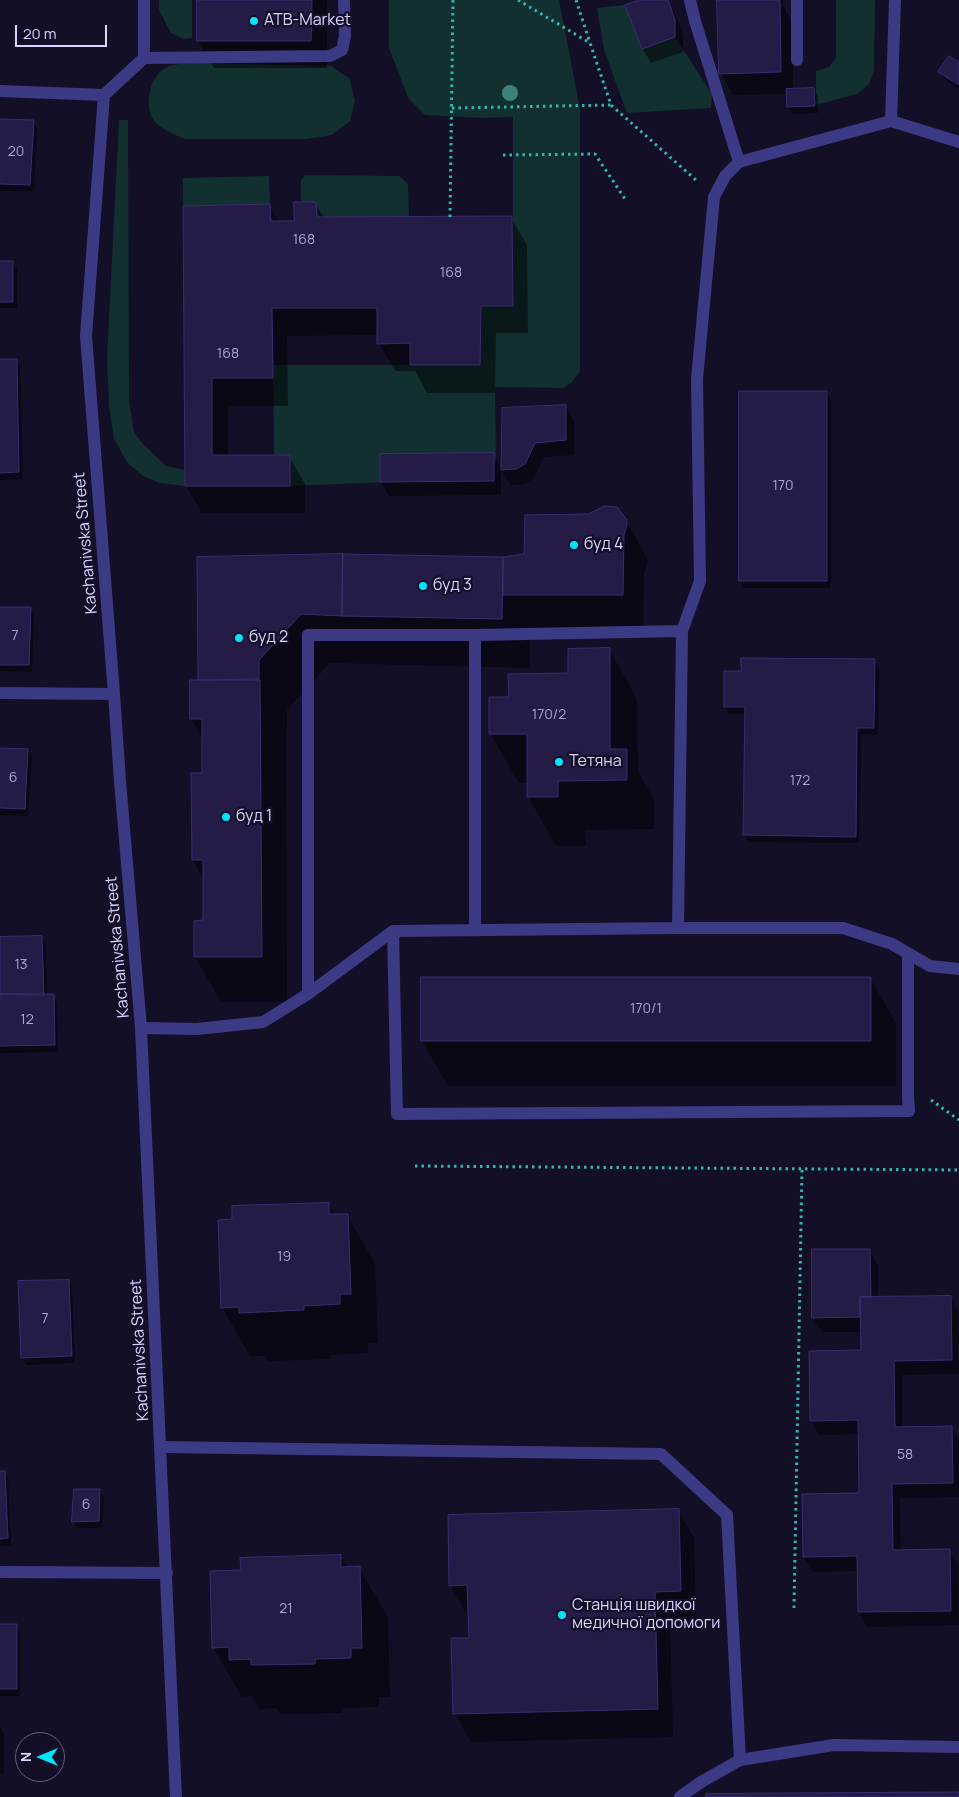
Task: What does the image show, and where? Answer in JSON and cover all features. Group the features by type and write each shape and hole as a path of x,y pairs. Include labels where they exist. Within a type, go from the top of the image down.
{"street":[{"path":"144,0 144,58"},
{"path":"0,91 104,95 144,58 330,56 342,50 345,36 344,0"},
{"path":"690,0 739,162"},
{"path":"797,0 797,60"},
{"path":"891,121 895,0"},
{"name":"Kachanivska Street","path":"104,95 86,336 120,789 141,1028 176,1797"},
{"path":"678,928 682,630 700,581 697,379 714,197 725,176 739,162 891,121 959,142"},
{"path":"308,994 308,635 682,630"},
{"path":"475,634 475,930"},
{"path":"0,693 114,694"},
{"path":"141,1028 198,1029 263,1022 308,994 394,931 843,928 892,944 930,966 959,969"},
{"path":"394,931 397,1114 909,1111 908,953"},
{"path":"161,1447 661,1454 727,1514 740,1760"},
{"path":"0,1572 166,1573"},
{"path":"680,1797 701,1782 740,1760 834,1744 959,1746"}],"path":[{"path":"450,217 453,0"},
{"path":"518,0 590,43"},
{"path":"576,0 611,105 714,197"},
{"path":"452,108 611,105"},
{"path":"503,155 595,154 625,199"},
{"path":"908,1097 927,1097 959,1120"},
{"path":"415,1166 959,1170"},
{"path":"794,1608 802,1169"}],"green space":[{"path":"159,0 192,0 192,38 184,39 171,33 159,10"},
{"path":"389,0 559,0 580,109 580,371 572,382 563,388 495,387 496,462 484,478 290,486 290,455 274,455 273,365 480,365 481,306 513,306 513,117 482,118 425,115 408,98 389,48"},
{"path":"836,0 875,0 874,71 869,84 857,94 816,105 816,71 829,67 836,58"},
{"path":"625,5 642,49 675,37 712,94 711,108 627,113 604,50 597,8"},
{"path":"176,64 331,66 349,78 355,101 350,121 332,135 307,139 185,139 165,130 156,123 149,108 150,93 154,79 164,69"},
{"path":"119,120 128,120 129,401 134,432 142,443 166,466 185,470 185,486 160,483 143,476 127,462 114,439 109,406 107,358"},
{"path":"305,175 399,176 408,184 409,217 317,217 316,202 301,202 301,180"},
{"path":"269,176 270,204 183,206 183,178"}],"building":[{"name":"ATB-Market","path":"197,0 312,0 311,41 197,41"},
{"path":"640,0 668,0 675,20 675,37 642,49 625,5"},
{"path":"717,0 780,0 781,72 719,74"},
{"path":"949,56 959,62 959,85 938,72"},
{"path":"814,88 815,106 787,107 786,89"},
{"path":"0,119 34,120 30,185 0,184"},
{"path":"294,202 316,202 317,217 512,216 513,306 481,306 480,365 410,365 410,343 377,344 377,308 272,308 273,378 212,378 212,455 290,455 290,486 185,486 183,206 270,204 271,221 294,221"},
{"path":"0,261 13,261 13,302 0,302"},
{"path":"0,359 17,359 19,472 0,473"},
{"path":"739,391 827,391 827,581 739,581"},
{"path":"566,405 566,440 535,443 525,464 516,469 501,470 502,408"},
{"path":"494,453 494,481 380,482 380,454"},
{"name":"буд 4","path":"605,506 617,507 627,520 624,535 623,595 503,595 503,557 524,554 525,515 588,514"},
{"name":"буд 2","path":"343,554 342,616 301,614 259,660 259,679 198,680 197,557"},
{"name":"буд 3","path":"343,554 503,557 502,619 342,616"},
{"path":"0,607 31,607 29,665 0,665"},
{"path":"610,648 610,749 627,749 627,780 558,781 558,797 527,797 527,734 489,734 489,697 509,697 508,674 568,673 568,649"},
{"path":"741,658 875,659 874,728 857,728 856,837 743,835 745,707 724,707 724,671 741,671"},
{"name":"буд 1","path":"190,680 260,680 262,957 194,957 194,921 203,920 203,860 192,860 191,773 202,773 202,719 190,719"},
{"path":"0,748 28,749 25,809 0,808"},
{"path":"42,936 44,995 0,994 0,937"},
{"path":"421,977 871,977 871,1041 421,1041"},
{"path":"0,994 54,994 55,1045 0,1046"},
{"path":"329,1203 329,1214 348,1214 351,1294 340,1294 340,1304 304,1306 304,1310 239,1313 239,1307 221,1308 218,1220 232,1219 232,1206"},
{"path":"812,1249 870,1249 871,1297 860,1297 860,1317 812,1318"},
{"path":"69,1280 72,1356 21,1358 18,1281"},
{"path":"951,1296 952,1360 894,1361 895,1427 952,1426 953,1483 892,1484 893,1550 950,1549 951,1611 858,1612 857,1556 803,1557 802,1494 859,1493 858,1420 810,1421 809,1351 861,1350 860,1297"},
{"path":"0,1471 5,1471 8,1538 0,1539"},
{"path":"74,1489 100,1489 99,1521 72,1522"},
{"name":"Станція швидкої медичної допомоги","path":"679,1509 681,1591 655,1592 658,1709 453,1714 451,1638 469,1638 467,1585 449,1586 448,1515"},
{"path":"341,1555 341,1567 360,1566 362,1648 351,1648 351,1658 315,1659 315,1664 251,1665 251,1659 229,1660 229,1647 212,1648 210,1571 241,1570 240,1558"},
{"path":"0,1624 17,1624 17,1689 0,1689"},
{"path":"959,1792 959,1797 706,1797 706,1794"}],"place":[{"name":"ATB-Market","path":"254,21"},
{"name":"буд 4","path":"574,545"},
{"name":"буд 3","path":"423,586"},
{"name":"буд 2","path":"239,638"},
{"name":"Тетяна","path":"559,762"},
{"name":"буд 1","path":"226,817"},
{"name":"Станція швидкої медичної допомоги","path":"562,1615"}]}
